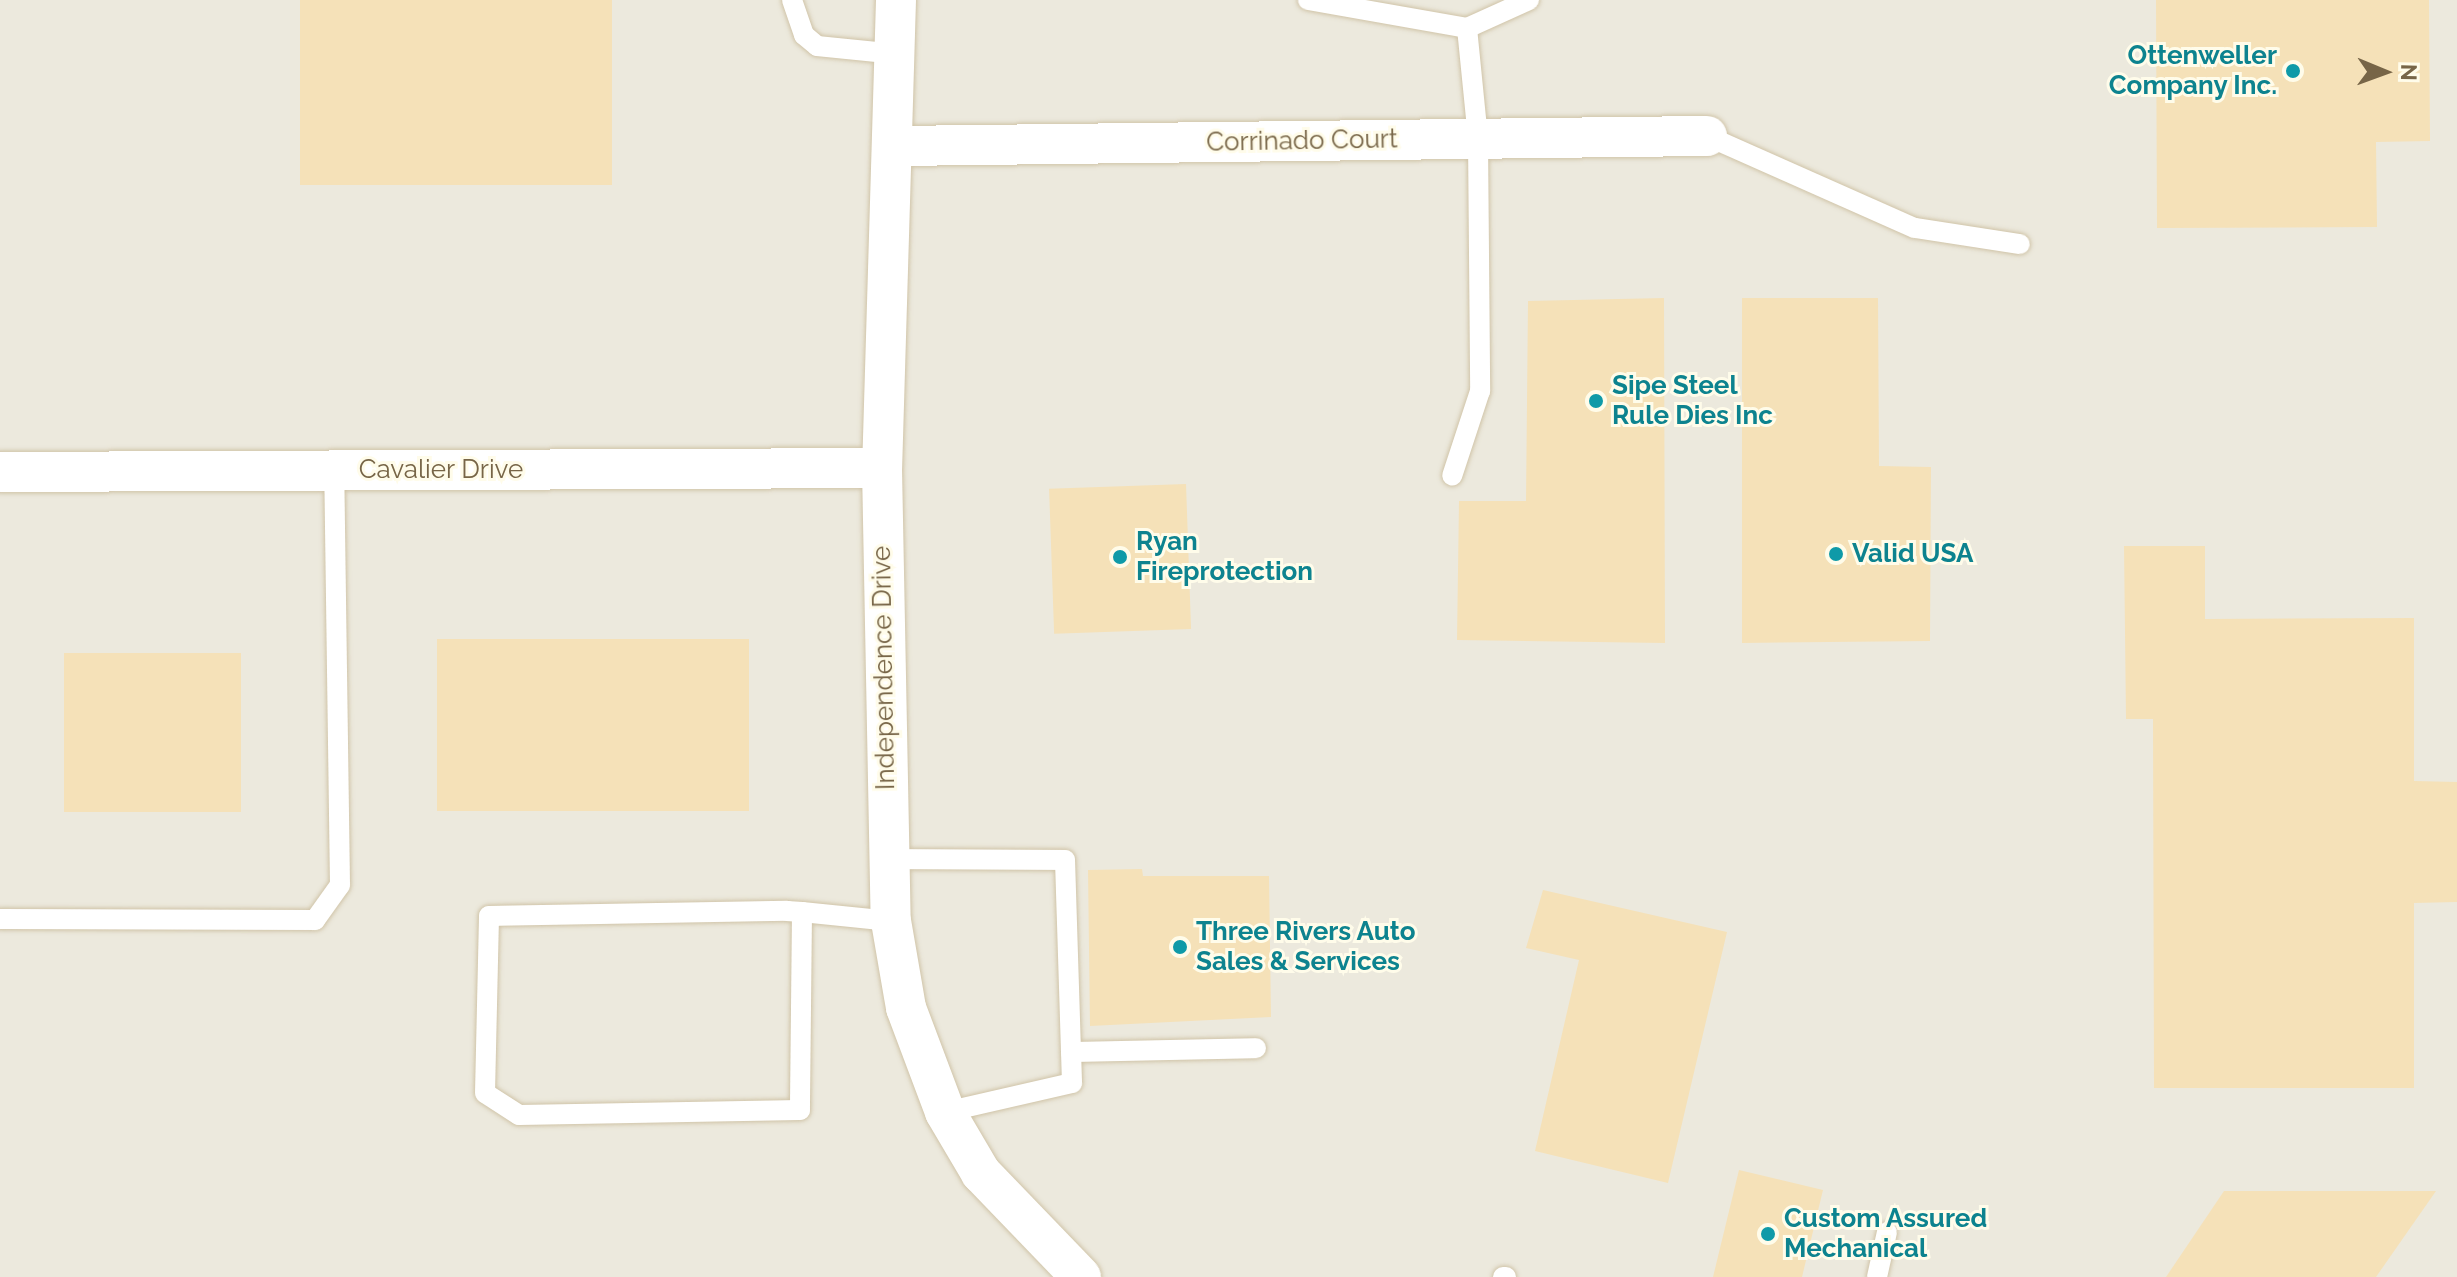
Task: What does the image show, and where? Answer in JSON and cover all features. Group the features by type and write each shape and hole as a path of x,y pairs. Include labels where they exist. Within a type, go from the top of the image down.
{"street":[{"name":"Independence Drive","path":"896,0 897,146 882,468 891,921 906,1008 945,1112 989,1183 1081,1277"},
{"name":"Corrinado Court","path":"897,146 1707,136"},
{"name":"Cavalier Drive","path":"0,472 882,468"}],"lane":[{"path":"792,0 804,35 817,46 897,54"},
{"path":"1308,0 1467,28 1529,0"},
{"path":"1452,476 1480,391 1478,139 1467,28"},
{"path":"1707,136 1915,228 2020,244"},
{"path":"0,919 315,920 340,885 330,549 334,471"},
{"path":"888,859 1065,860 1072,1083 945,1112"},
{"path":"802,912 800,1110 519,1115 485,1093 489,916 802,912 891,921"},
{"path":"1071,1052 1256,1048"},
{"path":"1877,1277 1887,1232"}],"shaded area":[{"path":"0,0 2457,0 2457,1277 0,1277"}],"building":[{"path":"300,0 612,0 612,185 300,185"},
{"name":"Ottenweller Company Inc.","path":"2156,0 2429,0 2430,141 2376,142 2377,227 2157,228"},
{"name":"Sipe Steel Rule Dies Inc","path":"1664,298 1665,643 1457,640 1459,501 1526,501 1528,301"},
{"name":"Valid USA","path":"1742,298 1878,298 1879,466 1931,467 1930,641 1742,643"},
{"name":"Ryan Fireprotection","path":"1186,484 1191,629 1054,634 1049,489"},
{"path":"2124,546 2205,546 2205,619 2414,618 2414,781 2457,782 2457,902 2414,903 2414,1088 2154,1088 2153,719 2126,719"},
{"path":"437,639 749,639 749,811 437,811"},
{"path":"64,653 241,653 241,812 64,812"},
{"name":"Three Rivers Auto Sales & Services","path":"1142,869 1143,876 1269,876 1271,1017 1090,1026 1088,870"},
{"path":"1543,890 1727,932 1668,1183 1535,1151 1579,960 1526,948"},
{"name":"Custom Assured Mechanical","path":"1739,1170 1823,1190 1802,1277 1713,1277"},
{"path":"2224,1191 2436,1191 2376,1277 2166,1277"}],"place":[{"name":"Ottenweller Company Inc.","path":"2293,71"},
{"name":"Sipe Steel Rule Dies Inc","path":"1596,401"},
{"name":"Valid USA","path":"1836,554"},
{"name":"Ryan Fireprotection","path":"1120,557"},
{"name":"Three Rivers Auto Sales & Services","path":"1180,947"},
{"name":"Custom Assured Mechanical","path":"1768,1234"}]}
